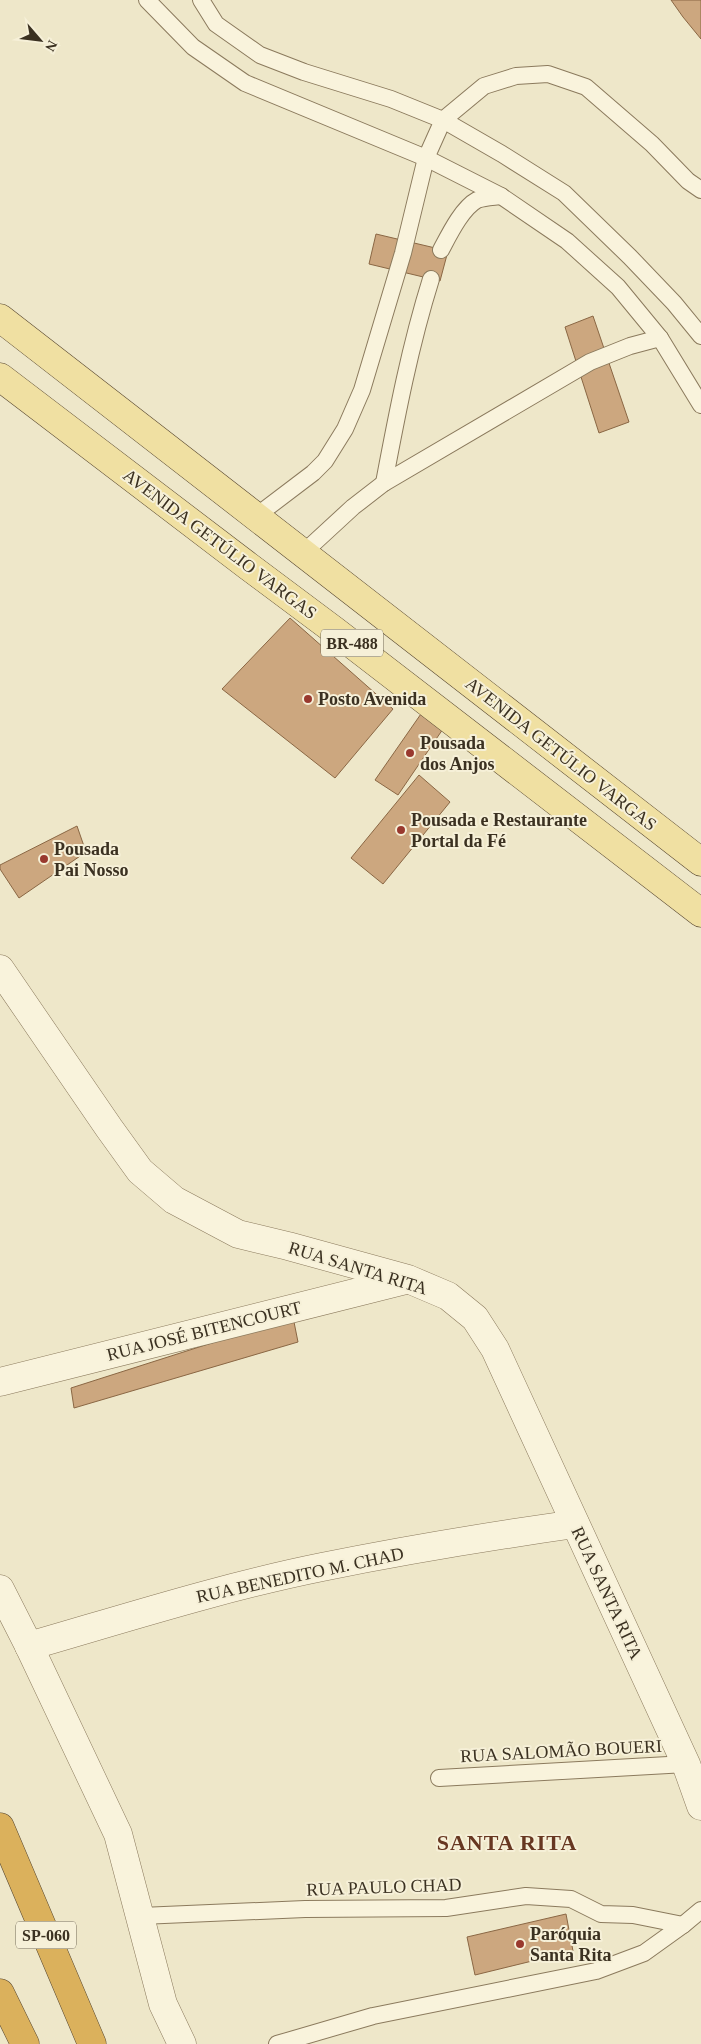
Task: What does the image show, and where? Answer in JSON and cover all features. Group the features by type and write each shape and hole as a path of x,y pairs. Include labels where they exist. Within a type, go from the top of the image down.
{"highway":[{"name":"SP-060","path":"0,1827 92,2044"},
{"path":"0,1993 25,2044"}],"main road":[{"name":"AVENIDA GETÚLIO VARGAS","path":"0,318 701,862"},
{"name":"AVENIDA GETÚLIO VARGAS","path":"0,377 248,566 336,630 701,913"},
{"path":"248,566 302,554"}],"street":[{"name":"RUA SANTA RITA","path":"0,969 140,1171 174,1200 238,1234 408,1279 448,1296 475,1318 495,1349 686,1764 701,1806"},
{"name":"RUA JOSÉ BITENCOURT","path":"0,1382 408,1279"},
{"name":"RUA BENEDITO M. CHAD","path":"30,1646 212,1593 321,1567 575,1524"},
{"path":"0,1589 30,1646 118,1834 163,2004 182,2044"}],"lane":[{"path":"147,0 193,47 245,83 426,158 501,196 567,241 611,280 660,338 701,405"},
{"path":"201,0 216,24 260,55 304,72 391,99 443,120 564,193 630,257 674,303 701,336"},
{"path":"255,517 313,473 325,461 345,429 362,390 400,262 426,158 443,120 484,86 516,76 548,74 586,87 652,144 688,182 701,190"},
{"path":"441,250 468,207 477,200 501,196"},
{"path":"384,483 402,387 432,279"},
{"path":"302,554 353,507 384,483 590,362 630,346 660,338"},
{"name":"RUA SALOMÃO BOUERI","path":"438,1778 686,1764"},
{"name":"RUA PAULO CHAD","path":"141,1916 305,1909 446,1908 526,1896 571,1899 601,1914 633,1915 683,1925"},
{"path":"277,2044 372,2016 596,1971 644,1953 701,1910"}],"building":[{"path":"671,0 701,0 701,39 683,17"},
{"path":"376,234 448,251 440,281 369,264"},
{"path":"593,316 629,422 599,433 565,327"},
{"name":"Posto Avenida","path":"290,618 393,709 335,778 222,689"},
{"name":"Pousada dos Anjos","path":"423,711 445,726 398,795 375,780"},
{"name":"Pousada e Restaurante Portal da Fé","path":"419,775 450,802 383,884 351,858"},
{"name":"Pousada Pai Nosso","path":"77,826 86,852 19,898 0,869 0,865"},
{"path":"293,1317 298,1342 74,1408 71,1388"},
{"name":"Paróquia Santa Rita","path":"566,1914 573,1951 475,1975 467,1937"}],"place":[{"name":"Posto Avenida","path":"308,699"},
{"name":"Pousada dos Anjos","path":"410,753"},
{"name":"Pousada e Restaurante Portal da Fé","path":"401,830"},
{"name":"Pousada Pai Nosso","path":"44,859"},
{"name":"Paróquia Santa Rita","path":"520,1944"}],"district":[{"name":"SANTA RITA","path":"507,1842"}]}
